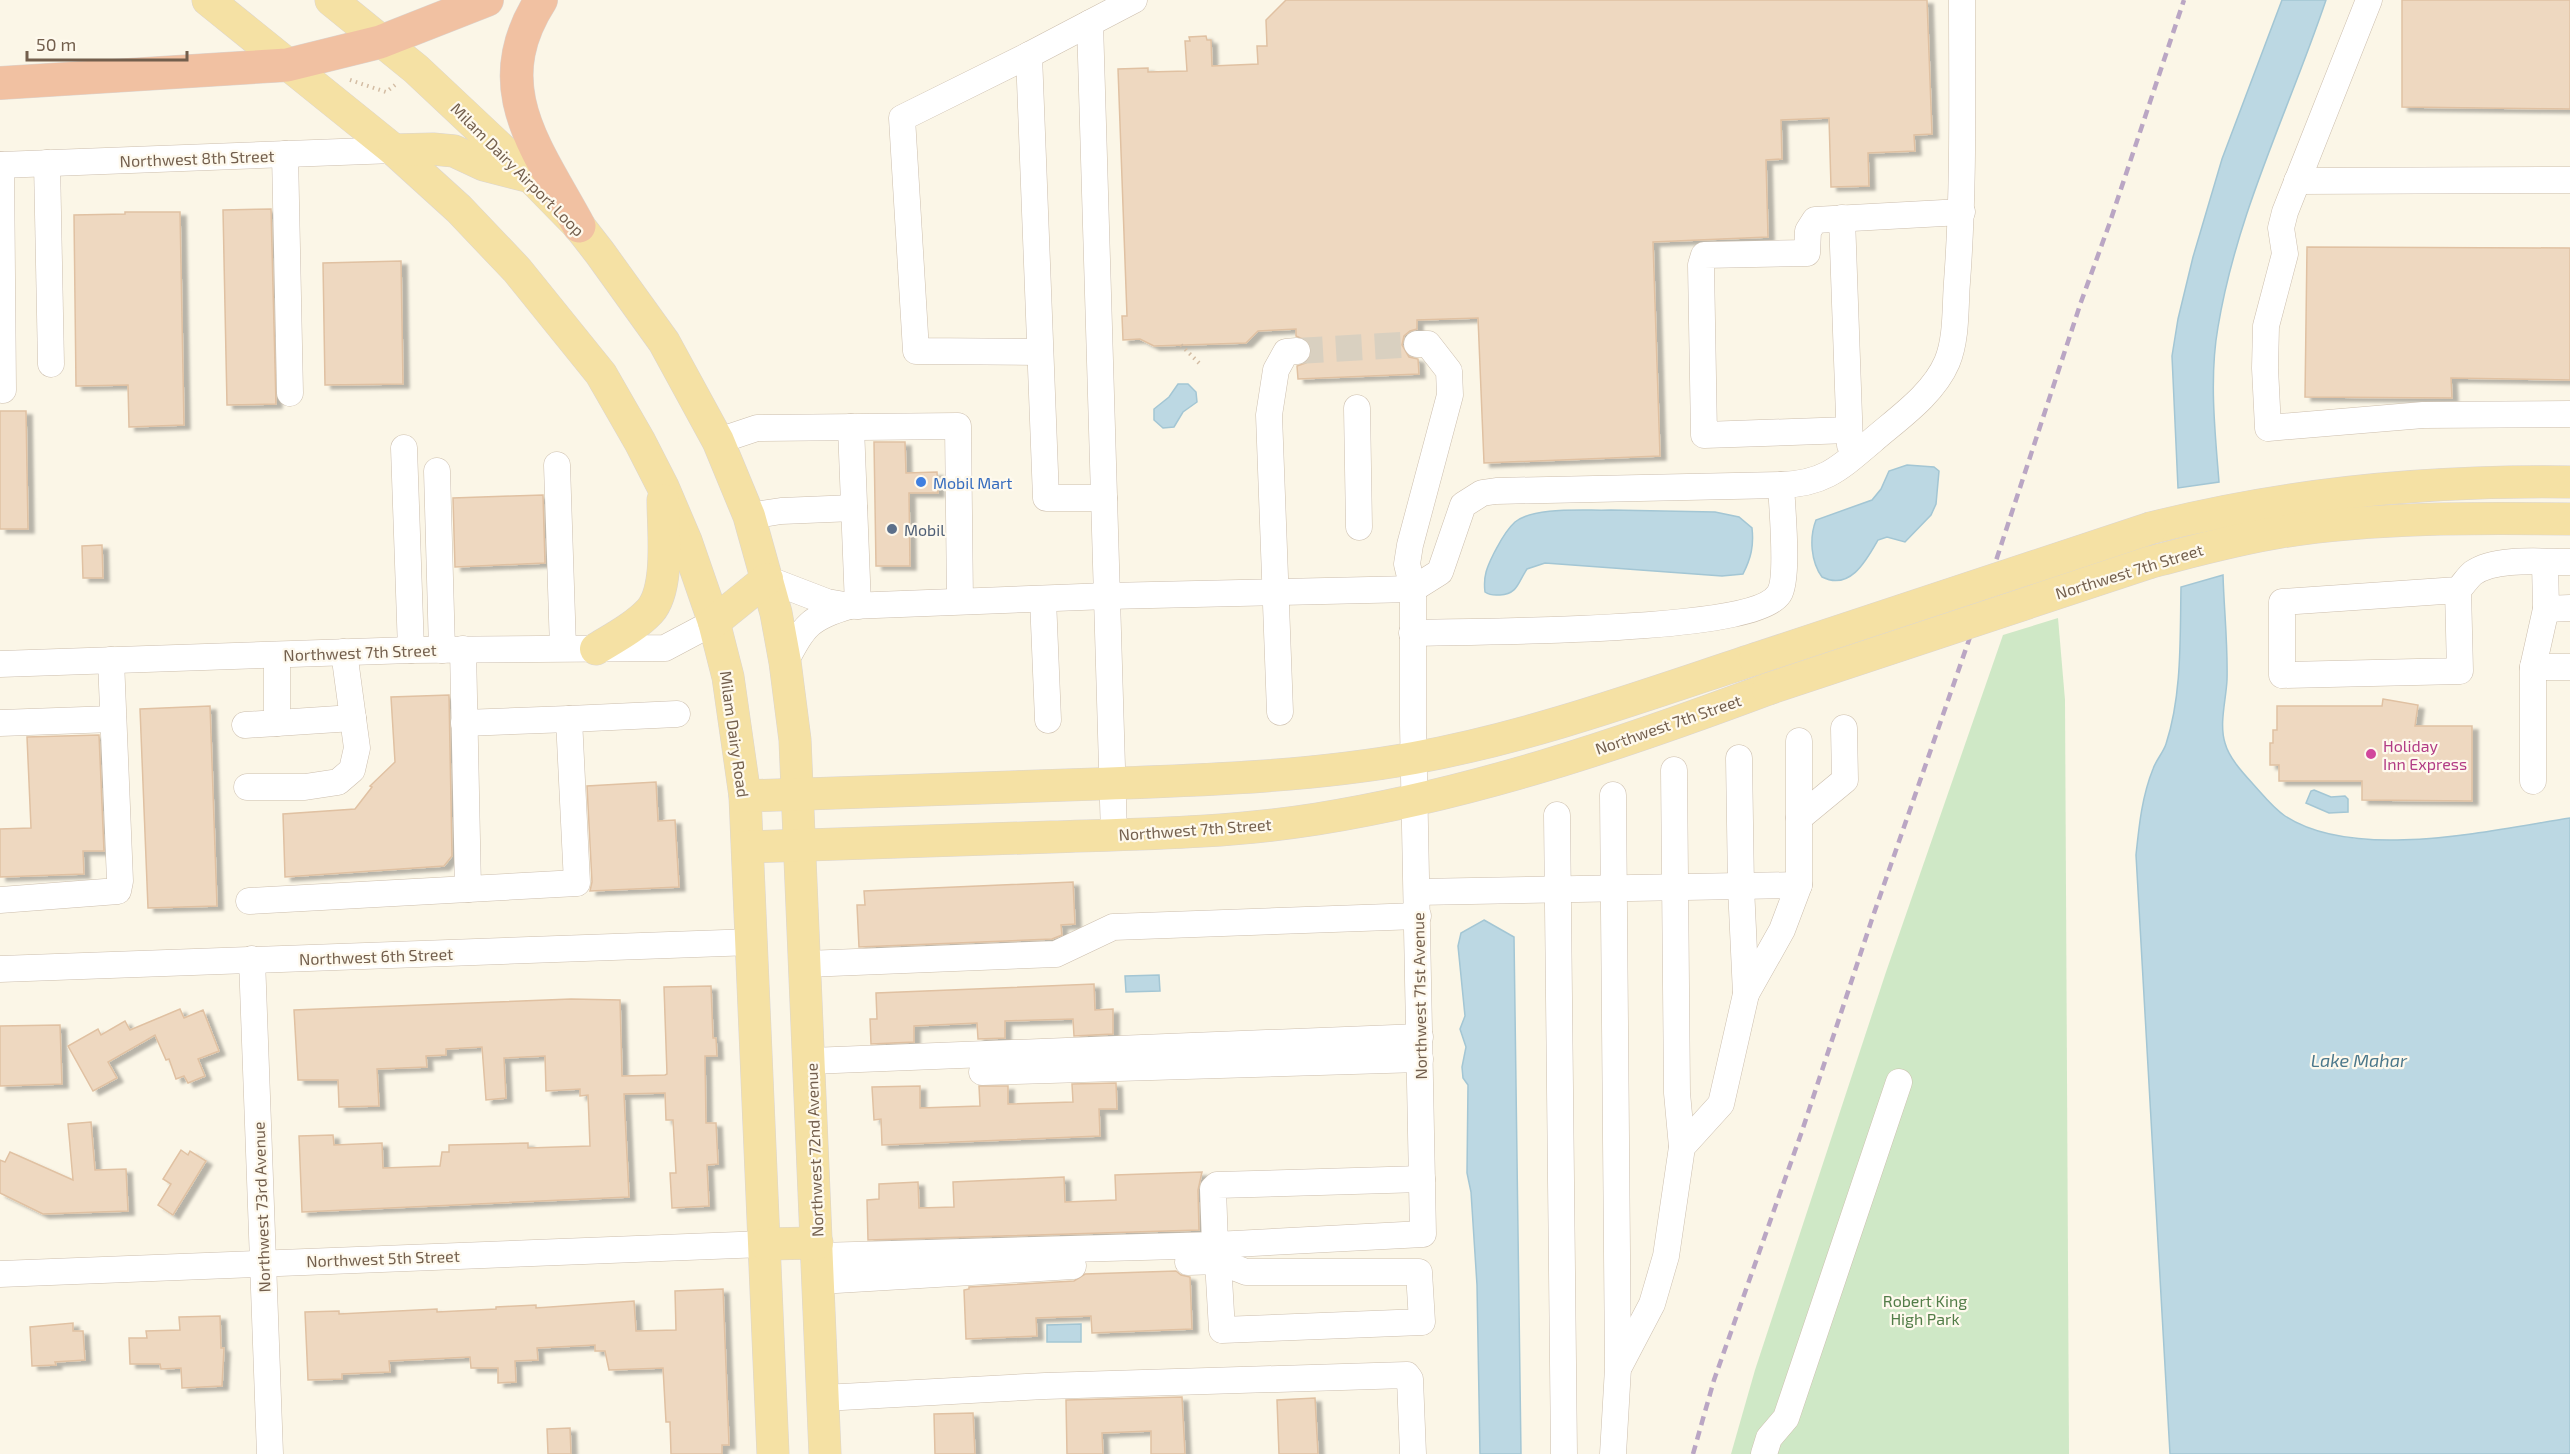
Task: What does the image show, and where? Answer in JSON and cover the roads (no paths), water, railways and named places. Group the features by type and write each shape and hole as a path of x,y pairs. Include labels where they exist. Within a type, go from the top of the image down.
{"highway":[{"path":"0,83 287,64 380,42 487,0"},
{"path":"541,0 527,26 518,51 516,74 518,100 530,135 579,226"}],"main road":[{"path":"208,0 394,150 486,234 565,327 601,374 663,487 686,541 714,622 767,579"},
{"name":"Milam Dairy Airport Loop","path":"331,0 416,69 531,177 579,226 664,342 718,441 749,516 767,579 785,662 792,711 801,846"},
{"path":"394,150 442,149 463,154 484,165 531,177"},
{"name":"Northwest 7th Street","path":"746,796 1112,783 1296,773 1415,758 1498,739 1573,718 2151,528 2225,510 2343,492 2451,482 2570,482"},
{"path":"596,649 637,623 651,610 657,599 662,579 663,487"},
{"name":"Northwest 7th Street","path":"748,847 1239,829 1316,819 1468,789 1543,767 1768,689 2151,562 2239,539 2339,524 2465,518 2570,519"},
{"name":"Milam Dairy Road","path":"714,622 728,677 746,796 748,847"},
{"name":"Northwest 72nd Avenue","path":"801,846 825,1454"},
{"path":"748,847 773,1454"},
{"path":"765,1244 818,1260"}],"street":[{"path":"1040,352 915,351 902,118 1134,0"},
{"path":"767,579 827,602 854,606 1108,596 1413,589 1440,572 1463,505 1482,494 1496,491 1781,485 1815,481 1850,459 1916,403 1947,363 1953,330 1962,212 1962,0"},
{"path":"2368,0 2285,212 2282,228 2285,254 2266,326 2265,368 2268,428 2423,415 2570,414"},
{"path":"1090,23 1114,835"},
{"path":"1029,55 1046,498 1104,498"},
{"name":"Northwest 8th Street","path":"0,165 394,150"},
{"path":"285,154 290,393"},
{"path":"47,163 51,364"},
{"path":"0,165 3,390"},
{"path":"2297,181 2570,180"},
{"path":"1849,430 1704,435 1701,266 1704,255 1807,253 1808,231 1815,220 1962,212"},
{"path":"1842,218 1850,459"},
{"name":"Northwest 71st Avenue","path":"1217,1253 1424,1234 1413,589 1407,564 1410,544 1450,395 1449,371 1428,344 1417,344"},
{"path":"1280,712 1269,415 1276,370 1286,352 1297,351"},
{"path":"1357,408 1359,527"},
{"path":"718,441 757,428 958,426 960,601"},
{"path":"851,427 854,606"},
{"path":"404,448 411,650"},
{"path":"557,465 562,648"},
{"path":"436,471 452,650 465,723 468,889"},
{"path":"1412,633 1679,623 1730,615 1767,603 1777,596 1784,580 1781,485"},
{"path":"749,516 782,511 854,508"},
{"path":"2458,590 2282,602 2282,675 2460,671 2458,590 2474,572 2494,565 2516,562 2558,562 2558,609 2533,667 2533,781"},
{"path":"1043,599 1048,720"},
{"path":"785,662 806,626 825,614 854,606"},
{"name":"Northwest 7th Street","path":"0,664 411,650 665,648 714,622"},
{"path":"247,787 305,787 338,782 352,770 357,748 344,652"},
{"path":"277,655 277,723"},
{"path":"0,900 118,891 120,881 111,660"},
{"path":"2533,667 2570,667"},
{"path":"465,723 677,714"},
{"path":"245,725 353,718"},
{"path":"249,901 577,883 569,718"},
{"path":"0,723 113,719"},
{"path":"1799,818 1845,780 1844,728"},
{"path":"1746,994 1782,930 1799,885 1799,741"},
{"path":"1682,1148 1721,1104 1746,994 1741,887 1739,758"},
{"path":"1618,1368 1652,1304 1666,1256 1682,1148 1677,1093 1677,887 1674,770"},
{"path":"1613,795 1618,1368 1613,1454"},
{"path":"1557,815 1564,1454"},
{"path":"806,964 1056,954 1113,927 1417,904 1557,890 1799,885"},
{"name":"Northwest 6th Street","path":"0,969 753,942"},
{"name":"Northwest 73rd Avenue","path":"252,959 270,1454"},
{"path":"811,1069 1420,1048"},
{"path":"1764,1454 1769,1438 1786,1418 1899,1082"},
{"path":"818,1260 1217,1253 1246,1272 1419,1272 1422,1322 1222,1330 1217,1253 1213,1189 1217,1185 1422,1179"},
{"name":"Northwest 5th Street","path":"0,1274 765,1244"},
{"path":"823,1398 1045,1386 1407,1375 1410,1379 1413,1454"}],"water":[{"path":"2282,0 2326,0 2251,202 2227,284 2218,327 2214,366 2219,482 2178,488 2172,356 2178,319 2193,257 2222,159"},
{"path":"1178,384 1188,384 1196,392 1197,402 1183,412 1174,427 1163,428 1154,420 1154,409 1169,397"},
{"path":"1907,465 1934,467 1939,471 1936,504 1931,515 1905,542 1887,537 1878,540 1862,565 1849,577 1832,580 1822,577 1815,564 1812,550 1812,534 1816,520 1872,500 1881,489 1889,471"},
{"path":"1548,511 1715,512 1739,517 1752,528 1753,541 1748,563 1743,574 1722,576 1545,563 1527,569 1511,592 1494,595 1485,592 1485,576 1489,563 1508,529 1515,522 1524,517"},
{"name":"Lake Mahar","path":"2223,575 2227,667 2223,736 2230,754 2241,770 2268,801 2285,816 2314,830 2348,837 2385,840 2464,835 2570,818 2570,1454 2170,1454 2136,855 2146,790 2154,766 2166,744 2175,706 2178,687 2181,587"},
{"path":"2314,790 2331,797 2345,796 2348,799 2348,812 2329,813 2306,803 2311,791"},
{"path":"1484,920 1514,937 1521,1454 1480,1454 1477,1285 1471,1192 1467,1173 1468,1085 1463,1078 1462,1067 1466,1047 1460,1029 1465,1016 1458,946 1461,933"},
{"path":"1159,975 1160,991 1126,992 1125,976"},
{"path":"1081,1324 1081,1342 1047,1342 1047,1325"}],"tunnel":[{"path":"1297,351 1417,344"}],"railway":[{"path":"1693,1454 1714,1380 1802,1131 1872,919 1986,591 2184,0"}],"place":[{"name":"Mobil Mart","path":"921,482"},
{"name":"Mobil","path":"892,529"},
{"name":"Holiday Inn Express","path":"2371,754"}],"park label":[{"name":"Robert King High Park","path":"1925,1309"}]}
